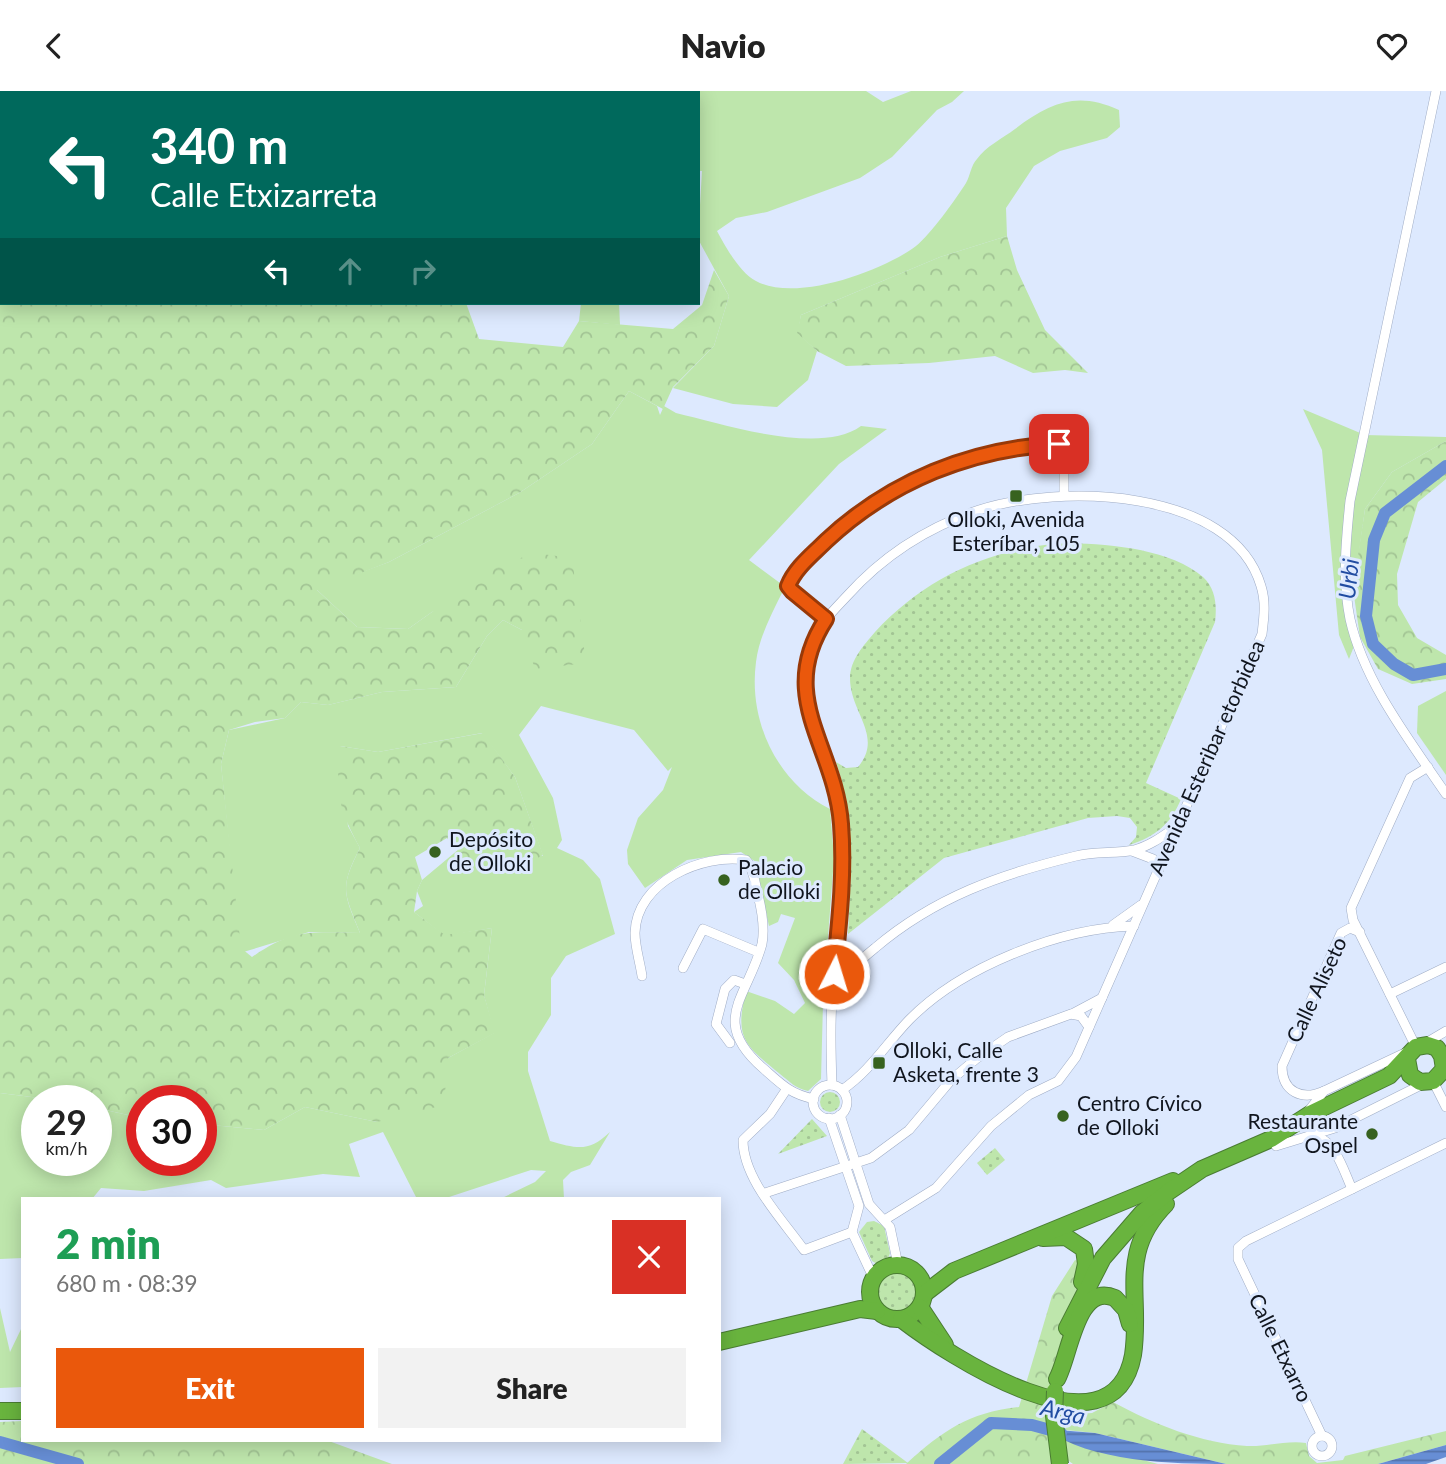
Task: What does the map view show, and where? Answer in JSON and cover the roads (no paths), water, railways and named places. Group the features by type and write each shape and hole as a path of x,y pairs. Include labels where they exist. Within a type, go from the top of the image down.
{"highway":[{"path":"1067,1328 1103,1258 1142,1213 1175,1187 1389,1076 1430,1063"},
{"path":"827,1317 872,1286 884,1268 898,1265 919,1276 954,1271 1276,1146 1430,1063"},
{"path":"721,1342 860,1310 877,1311 888,1318 901,1319 939,1348 1035,1401 1058,1408 1076,1409 1102,1403 1128,1372 1134,1341 1133,1273 1136,1248 1148,1224 1159,1210 1204,1172"},
{"path":"1014,1247 1052,1235 1066,1237 1084,1249 1086,1265 1067,1328 1056,1385 1054,1416 1060,1464"},
{"path":"901,1319 954,1271"},
{"path":"919,1276 922,1300 932,1329 957,1357"},
{"path":"872,1286 877,1311"},
{"path":"1056,1385 1079,1315 1087,1302 1098,1296 1115,1298 1123,1305 1130,1319 1130,1346 1123,1373 1108,1393 1076,1409"},
{"path":"0,1411 21,1411"}],"street":[{"path":"1436,91 1350,501 1345,569 1350,617 1360,652 1385,699 1446,794"},
{"path":"826,619 788,586 792,576 837,531 891,492 954,463 1014,448 1059,444 1064,449 1065,495"},
{"name":"Avenida Esteribar etorbidea","path":"832,1085 832,999 843,863 841,821 831,772 809,716 804,680 814,638 826,619 882,562 927,533 979,510 1006,503 1065,495 1140,503 1176,512 1210,526 1229,539 1251,564 1261,586 1265,609 1262,633 1076,1057 1058,1081 1029,1095 1003,1114 936,1188 886,1219"},
{"name":"Calle Aliseto","path":"1360,932 1351,913 1352,905 1409,778 1428,767"},
{"path":"1132,851 1154,842 1178,826"},
{"path":"832,999 847,974 860,961 923,911 980,883 1102,850 1132,851 1153,859 1158,871"},
{"path":"642,976 635,933 641,911 663,882 694,865 738,859 750,865 764,924 758,952 735,1010 735,1031 749,1056 786,1090 814,1099"},
{"path":"1105,929 1128,916 1144,902"},
{"path":"842,1090 864,1073 920,1010 964,977 1020,951 1105,929 1134,926"},
{"name":"Calle Aliseto","path":"1324,1091 1313,1096 1296,1094 1286,1084 1282,1066 1341,933 1350,928 1360,932"},
{"path":"683,968 703,929 758,952"},
{"path":"1105,929 1119,932 1126,943"},
{"path":"1360,932 1390,995 1430,1063 1446,1107"},
{"path":"836,949 845,959 860,961"},
{"path":"1390,995 1446,967"},
{"path":"730,1043 716,1024 725,989 734,980 745,984"},
{"path":"765,1193 850,1165 892,1145 918,1121 951,1080 976,1059 1008,1037 1070,1014 1102,998"},
{"path":"1070,1014 1080,1016 1089,1027"},
{"path":"1276,1146 1313,1136 1430,1063 1446,1031"},
{"path":"1303,1119 1324,1091 1430,1063"},
{"path":"829,1118 840,1115 846,1106 842,1090 832,1085 822,1087 814,1099 815,1110 829,1118 876,1214"},
{"path":"786,1090 770,1114 743,1140 747,1161 765,1193 804,1250 852,1232"},
{"path":"840,1115 859,1206 852,1232 872,1286"},
{"path":"1313,1136 1324,1138 1331,1146 1352,1189 1446,1143"},
{"name":"Calle Etxarro","path":"1322,1436 1237,1259 1238,1248 1246,1241 1352,1189"},
{"path":"857,1219 867,1213 886,1219 898,1265"}],"water":[{"path":"1046,1429 1095,1433 1226,1464 1158,1462 1108,1455 1064,1440"},
{"path":"1446,1445 1446,1457 1426,1464 1378,1464"}],"waterway":[{"name":"Urbi","path":"1446,466 1385,513 1374,540 1366,616 1373,644 1394,664 1413,675 1446,669"},
{"name":"Arga","path":"940,1464 991,1423 1032,1425 1061,1433"},
{"name":"Arga","path":"0,1442 78,1464"}],"place":[{"name":"Olloki, Avenida Esteríbar, 105","path":"1016,496"},
{"name":"Depósito de Olloki","path":"435,852"},
{"name":"Palacio de Olloki","path":"724,880"},
{"name":"Olloki, Calle Asketa, frente 3","path":"879,1063"},
{"name":"Centro Cívico de Olloki","path":"1063,1116"},
{"name":"Restaurante Ospel","path":"1372,1134"}]}
